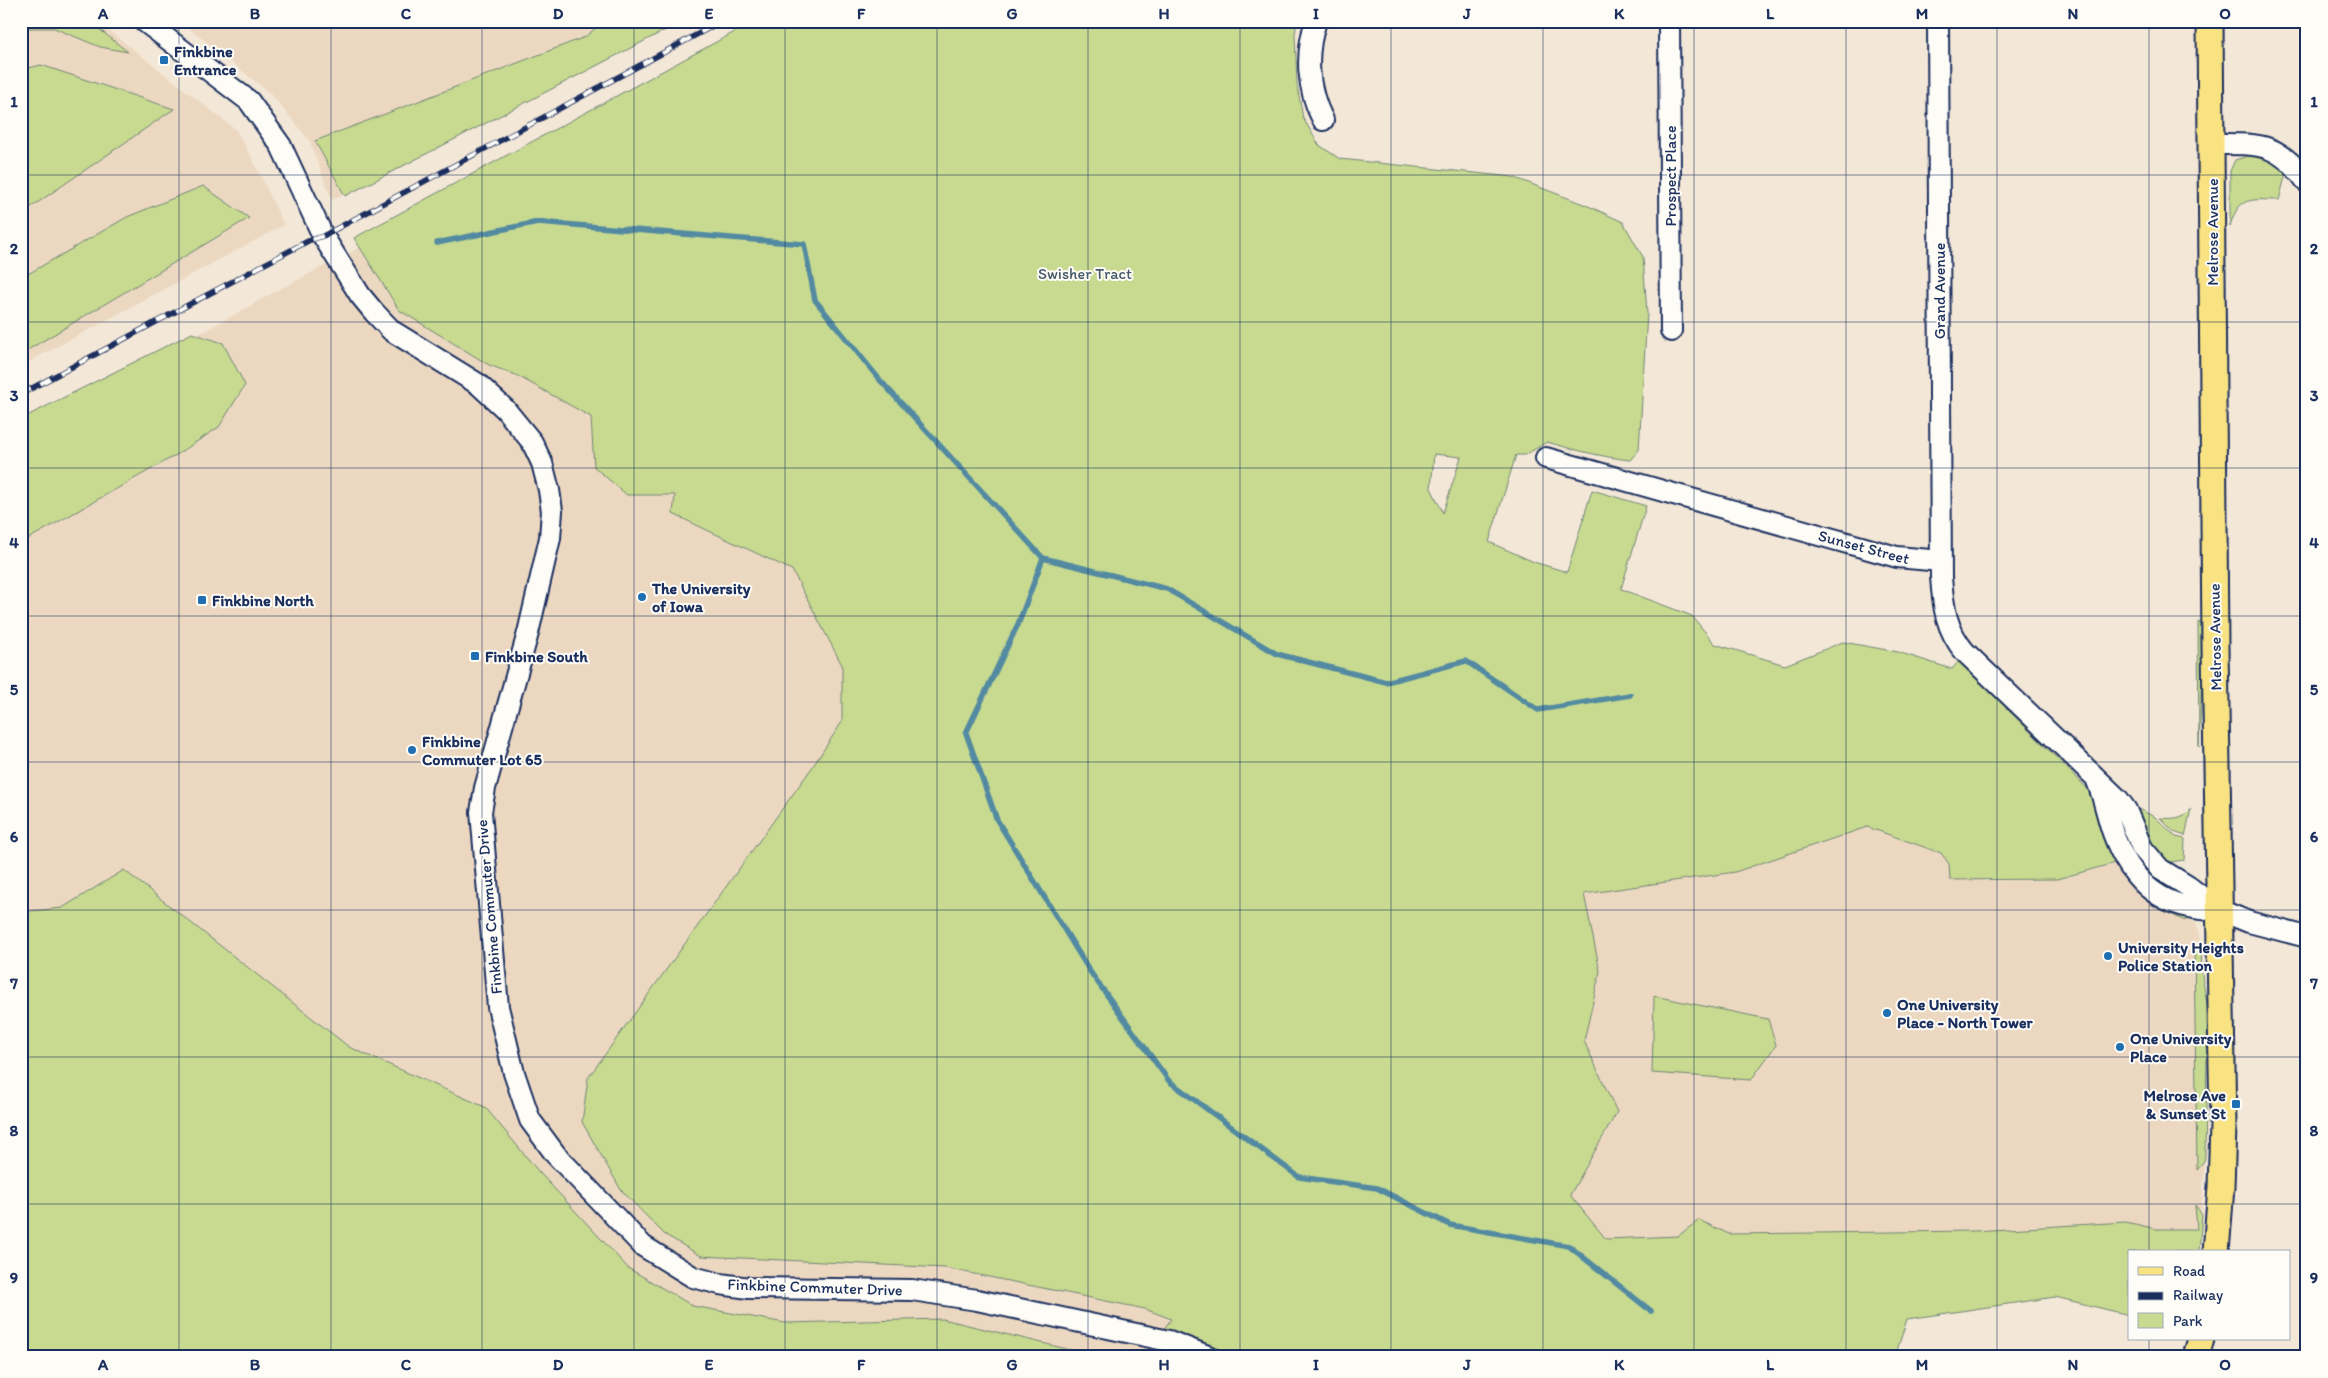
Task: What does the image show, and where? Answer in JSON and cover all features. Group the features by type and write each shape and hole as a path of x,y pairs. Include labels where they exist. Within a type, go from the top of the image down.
{"main road":[{"name":"Melrose Avenue","path":"2210,21 2215,656 2223,1126 2221,1195 2216,1250"},
{"path":"2196,1357 2201,1340"}],"street":[{"name":"Finkbine Commuter Drive","path":"144,21 249,102 280,146 322,236 360,295 392,331 478,384 505,409 532,442 542,463 551,504 550,538 523,651 485,788 481,812 498,1008 514,1073 530,1120 556,1155 643,1246 693,1277 720,1284 749,1288 912,1290 977,1300 1169,1341 1210,1357"},
{"path":"1316,21 1310,39 1309,79 1316,106 1323,120"},
{"name":"Prospect Place","path":"1669,21 1671,331"},
{"name":"Grand Avenue","path":"1938,21 1941,562"},
{"path":"2212,144 2257,144 2271,148 2290,162 2307,182"},
{"name":"Sunset Street","path":"1546,458 1897,557 1941,562"},
{"path":"1941,562 1945,615 1956,642 2118,799 2126,810 2142,848 2151,860 2160,869 2189,887 2219,910 2249,922 2307,937"}],"shaded area":[{"path":"21,21 97,21 236,130 252,158 284,225 21,366"},
{"path":"180,21 668,21 332,200 309,140 271,94"},
{"name":"The University of Iowa","path":"796,21 752,428 1854,793 1984,881 2057,879 2121,862 2173,911 2190,918 2196,924 2199,933 2202,975 2208,1010 2205,1155 2199,1250 2128,1250 2128,1305 2055,1297 1907,1319 1895,1357 21,1357 21,434 278,290"}],"green space":[{"path":"21,21 89,21 128,52 100,47 54,28 21,28"},
{"path":"604,21 683,21 345,196 315,141 585,37"},
{"name":"Swisher Tract","path":"755,21 1297,21 1295,34 1297,85 1303,118 1319,145 1340,159 1513,177 1586,205 1623,222 1643,257 1647,313 1639,450 1630,460 1588,453 1547,442 1525,455 1516,455 1489,542 1534,562 1567,572 1592,490 1646,506 1621,589 1692,616 1715,644 1785,665 1843,642 1898,652 1952,669 1959,661 2088,789 2100,810 2121,868 2118,868 2115,863 2057,879 1950,880 1949,864 1941,853 1867,827 1735,872 1584,894 1600,971 1584,1041 1617,1112 1570,1195 1606,1239 1678,1236 1699,1220 1729,1234 1974,1231 2126,1222 2157,1229 2197,1229 2195,1205 2202,1215 2199,1250 2128,1250 2128,1315 2055,1297 1907,1319 1895,1357 1144,1357 1171,1319 1145,1309 945,1268 701,1256 664,1234 621,1190 582,1122 588,1078 811,769 842,722 842,665 792,570 673,514 675,495 627,495 594,467 591,417 516,375 489,365 399,310 354,238","holes":["1434,454 1461,457 1443,513 1431,488"]},
{"path":"41,65 174,109 21,214 21,70"},
{"path":"2251,155 2271,161 2286,173 2279,200 2247,201 2238,209 2230,226 2230,171 2235,160"},
{"path":"203,186 249,218 21,354 21,278 127,217"},
{"path":"192,333 223,343 245,385 219,427 178,454 21,543 21,419"},
{"path":"2198,622 2204,625 2199,747"},
{"path":"2136,808 2155,817 2176,837 2185,839 2184,860 2171,862 2155,855"},
{"path":"2191,809 2185,836 2174,832 2160,818 2177,818"},
{"path":"2116,812 2181,893 2181,897 2159,887 2129,851"},
{"path":"124,870 349,1047 485,1107 539,1172 628,1268 693,1306 785,1323 943,1319 1100,1357 21,1357 21,912 62,908"},
{"path":"2125,880 2132,881 2173,911 2186,917 2185,921 2156,907"},
{"path":"2194,945 2201,947 2202,975 2208,1010 2205,1155 2204,1162 2197,1170"},
{"path":"1654,996 1768,1019 1776,1045 1751,1080 1652,1073"}],"waterway":[{"path":"437,243 538,222 804,244 815,300 879,379 1043,558 1019,622 966,733 997,820 1091,973 1169,1081 1299,1177 1377,1188 1450,1225 1569,1246 1651,1311"},
{"path":"1043,558 1167,589 1277,654 1386,682 1466,661 1538,710 1630,695"}],"railway":[{"path":"21,394 308,241 323,236 722,21"}],"place":[{"name":"Finkbine Entrance","path":"164,60"},
{"name":"The University of Iowa","path":"642,597"},
{"name":"Finkbine North","path":"202,600"},
{"name":"Finkbine South","path":"475,656"},
{"name":"Finkbine Commuter Lot 65","path":"412,750"},
{"name":"University Heights Police Station","path":"2108,956"},
{"name":"One University Place - North Tower","path":"1887,1013"},
{"name":"One University Place","path":"2120,1047"},
{"name":"Melrose Ave & Sunset St","path":"2236,1104"}]}
